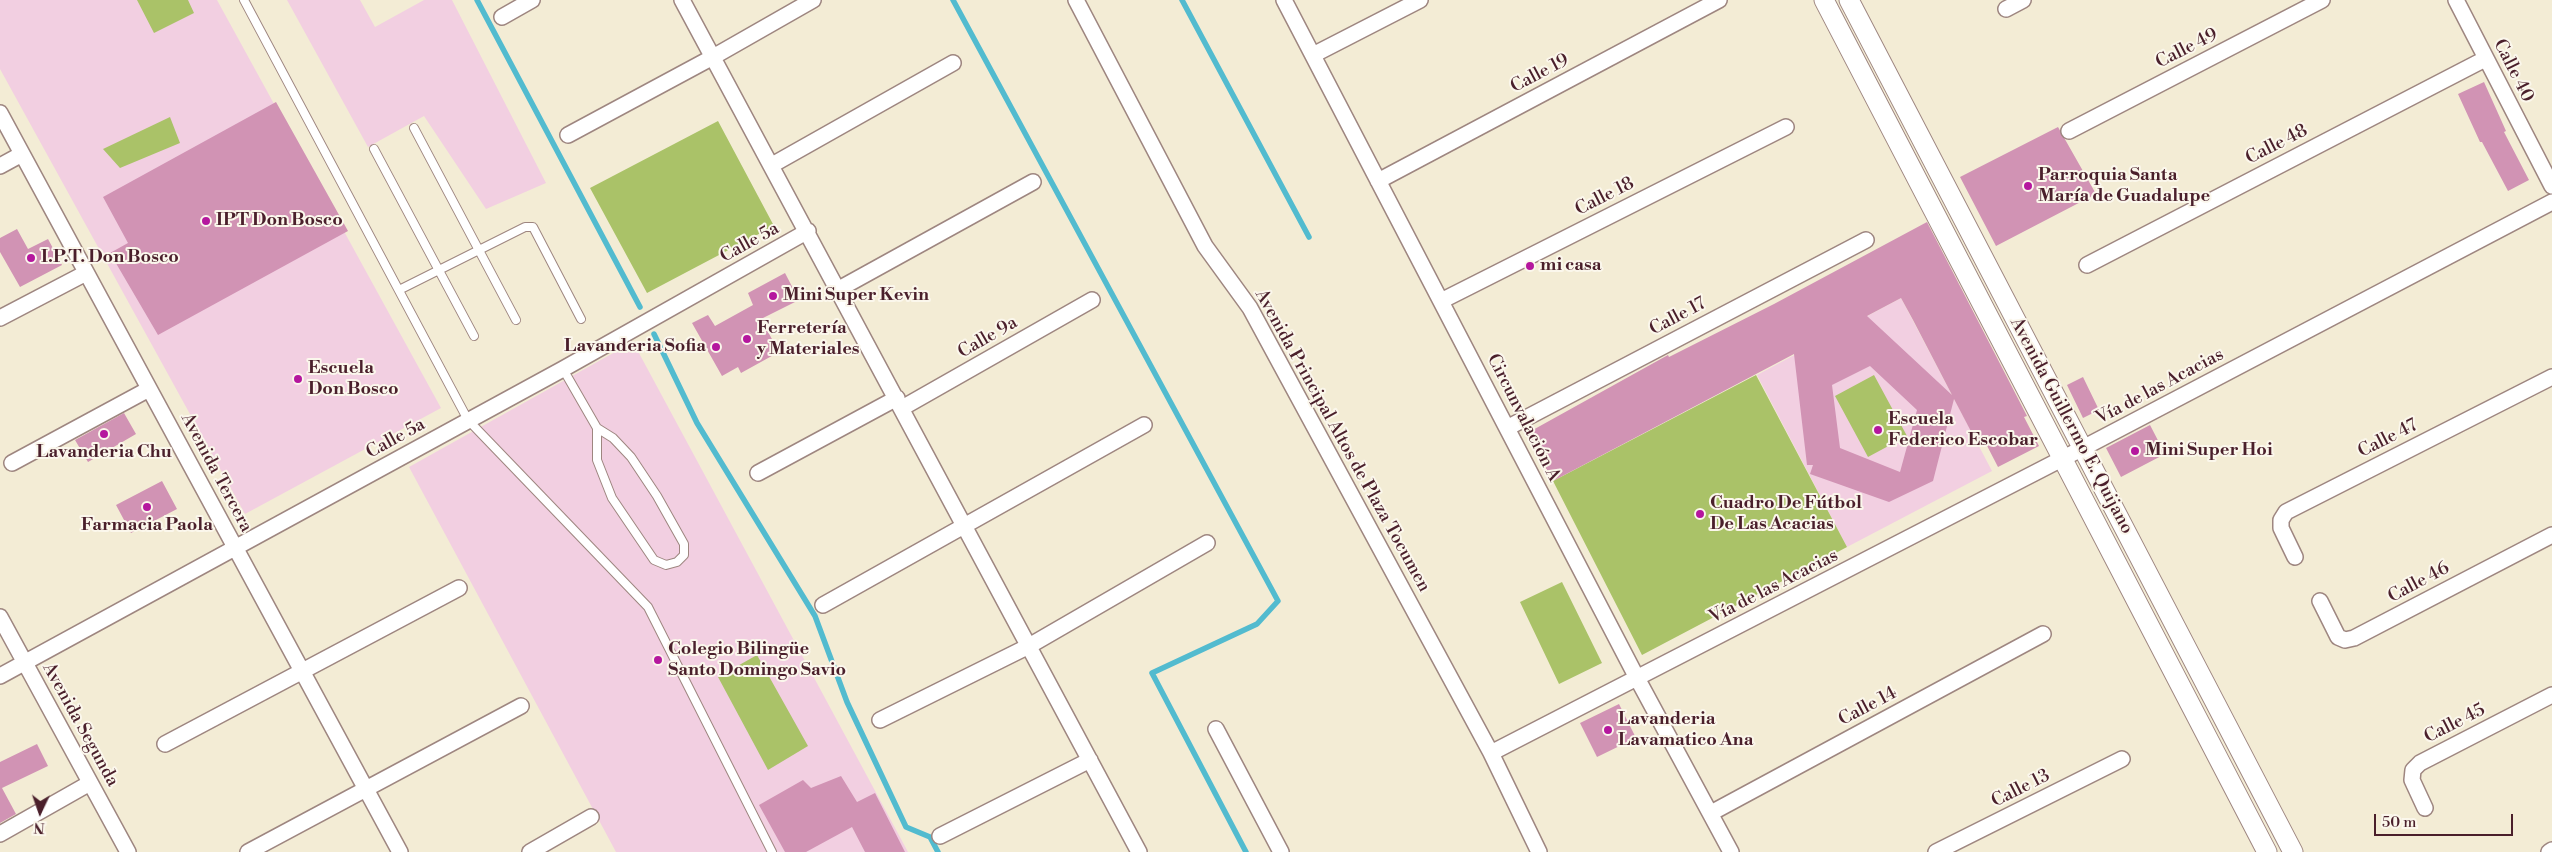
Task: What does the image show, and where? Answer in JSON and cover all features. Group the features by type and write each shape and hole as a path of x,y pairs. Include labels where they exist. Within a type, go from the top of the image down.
{"street":[{"path":"502,17 532,0"},
{"path":"682,0 808,231 1139,852"},
{"path":"568,135 713,57 813,0"},
{"name":"Avenida Principal Altos de Plaza Tocumen","path":"1076,0 1205,246 1250,308 1491,753 1539,852"},
{"name":"Circunvalación A","path":"1284,0 1637,678 1731,852"},
{"path":"1313,55 1420,0"},
{"name":"Calle 19","path":"1378,181 1719,0"},
{"name":"Avenida Guillermo E. Quijano","path":"1824,0 2267,852"},
{"name":"Avenida Guillermo E. Quijano","path":"1848,0 2293,852"},
{"path":"2006,9 2023,0"},
{"name":"Calle 49","path":"2069,131 2322,0"},
{"name":"Calle 40","path":"2456,0 2552,186"},
{"name":"Calle 48","path":"2087,265 2485,59"},
{"path":"772,165 954,63"},
{"name":"Avenida Tercera","path":"0,113 400,852"},
{"name":"Calle 18","path":"1441,301 1786,127"},
{"path":"1900,146 1919,136"},
{"path":"0,166 22,154"},
{"path":"839,289 1033,182"},
{"name":"Vía de las Acacias","path":"1491,753 2063,458 2552,202"},
{"name":"Calle 5a","path":"0,676 564,369 808,231"},
{"name":"Calle 17","path":"1507,428 1866,240"},
{"path":"0,318 86,273"},
{"name":"Calle 9a","path":"758,473 899,403 1092,300"},
{"name":"Calle 47","path":"2295,557 2281,528 2281,520 2286,512 2552,376"},
{"path":"12,463 149,389"},
{"path":"823,605 1144,425"},
{"name":"Calle 46","path":"2320,601 2338,637 2345,640 2354,638 2552,535"},
{"path":"880,720 1029,646 1207,543"},
{"path":"165,744 459,588"},
{"name":"Avenida Segunda","path":"0,617 128,852"},
{"name":"Calle 14","path":"1711,813 2043,634"},
{"path":"2172,669 2192,658"},
{"name":"Calle 45","path":"2425,808 2412,780 2413,770 2420,764 2552,695"},
{"path":"248,852 521,706"},
{"path":"1216,729 1281,852"},
{"name":"Calle 13","path":"1936,852 2122,759"},
{"path":"940,836 1090,760"},
{"path":"0,834 90,782"},
{"path":"530,852 591,817"}],"lane":[{"path":"244,0 468,420 648,608 772,852"},
{"path":"414,128 516,320"},
{"path":"374,149 474,336"},
{"path":"400,290 525,227 533,227 581,319"},
{"path":"564,369 597,428 613,438 631,458 657,496 684,544 684,555 677,562 666,565 654,560 612,498 597,460 597,428"}],"shaded area":[{"path":"0,0 217,0 441,408 245,514 0,69"},
{"path":"287,0 360,0 375,27 424,0 452,0 546,183 486,209 424,116 368,147"},
{"name":"Escuela Federico Escobar","path":"1901,298 1992,471 1847,547 1757,375"},
{"name":"Colegio Bilingüe Santo Domingo Savio","path":"633,342 908,852 616,852 409,467"}],"green space":[{"path":"137,0 188,0 194,13 154,33"},
{"path":"170,117 180,143 120,168 103,149"},
{"path":"718,121 774,226 647,293 590,188"},
{"name":"Cuadro De Fútbol De Las Acacias","path":"1756,375 1847,547 1642,655 1553,481"},
{"path":"1874,375 1907,436 1868,457 1835,396"},
{"path":"1562,582 1602,663 1559,684 1520,602"},
{"path":"757,655 808,746 768,770 718,677"}],"building":[{"path":"2484,82 2506,131 2504,132 2529,180 2508,191 2482,142 2480,142 2458,94"},
{"name":"IPT Don Bosco","path":"276,102 348,231 158,335 110,253 128,243 103,197"},
{"name":"Parroquia Santa María de Guadalupe","path":"2058,127 2096,194 1996,246 1960,177"},
{"path":"1927,222 2027,416 2024,417 2039,446 1998,467 1983,438 1976,441 1954,399 1933,481 1889,502 1810,474 1813,465 1807,465 1794,354 1553,481 1529,438 1531,431 1668,355 1669,357 1774,304","holes":["1901,298 1913,320 1952,395 1867,316","1870,366 1917,410 1900,472 1840,448 1832,385"]},
{"name":"I.P.T. Don Bosco","path":"17,229 28,249 48,239 62,265 20,287 0,252 0,238"},
{"path":"785,273 799,300 761,319 779,352 741,373 738,367 722,376 692,323 708,315 715,326 753,305 748,293"},
{"path":"2083,377 2099,410 2083,418 2067,385"},
{"name":"Lavanderia Chu","path":"124,413 136,434 88,462 75,440"},
{"name":"Mini Super Hoi","path":"2150,425 2165,454 2121,477 2106,448"},
{"name":"Farmacia Paola","path":"162,481 177,509 131,533 116,505"},
{"name":"Lavanderia Lavamatico Ana","path":"1619,704 1636,738 1597,757 1580,723"},
{"path":"37,744 48,766 2,788 16,814 0,823 0,762"},
{"path":"841,776 857,802 875,793 905,852 865,852 852,827 806,852 785,852 759,805 803,780 811,788"}],"waterway":[{"path":"477,0 640,307"},
{"path":"953,0 1278,601 1257,624 1152,673 1246,852"},
{"path":"1182,0 1309,237"},
{"path":"654,334 697,423 815,616 847,702 906,827 930,837 938,852"}],"place":[{"name":"Parroquia Santa María de Guadalupe","path":"2028,186"},
{"name":"IPT Don Bosco","path":"206,221"},
{"name":"I.P.T. Don Bosco","path":"31,258"},
{"name":"mi casa","path":"1530,266"},
{"name":"Mini Super Kevin","path":"773,296"},
{"name":"Ferretería y Materiales","path":"747,339"},
{"name":"Lavanderia Sofia","path":"716,347"},
{"name":"Escuela Don Bosco","path":"298,379"},
{"name":"Escuela Federico Escobar","path":"1878,430"},
{"name":"Lavanderia Chu","path":"104,434"},
{"name":"Mini Super Hoi","path":"2135,451"},
{"name":"Farmacia Paola","path":"147,507"},
{"name":"Cuadro De Fútbol De Las Acacias","path":"1700,514"},
{"name":"Colegio Bilingüe Santo Domingo Savio","path":"658,660"},
{"name":"Lavanderia Lavamatico Ana","path":"1608,730"}]}
